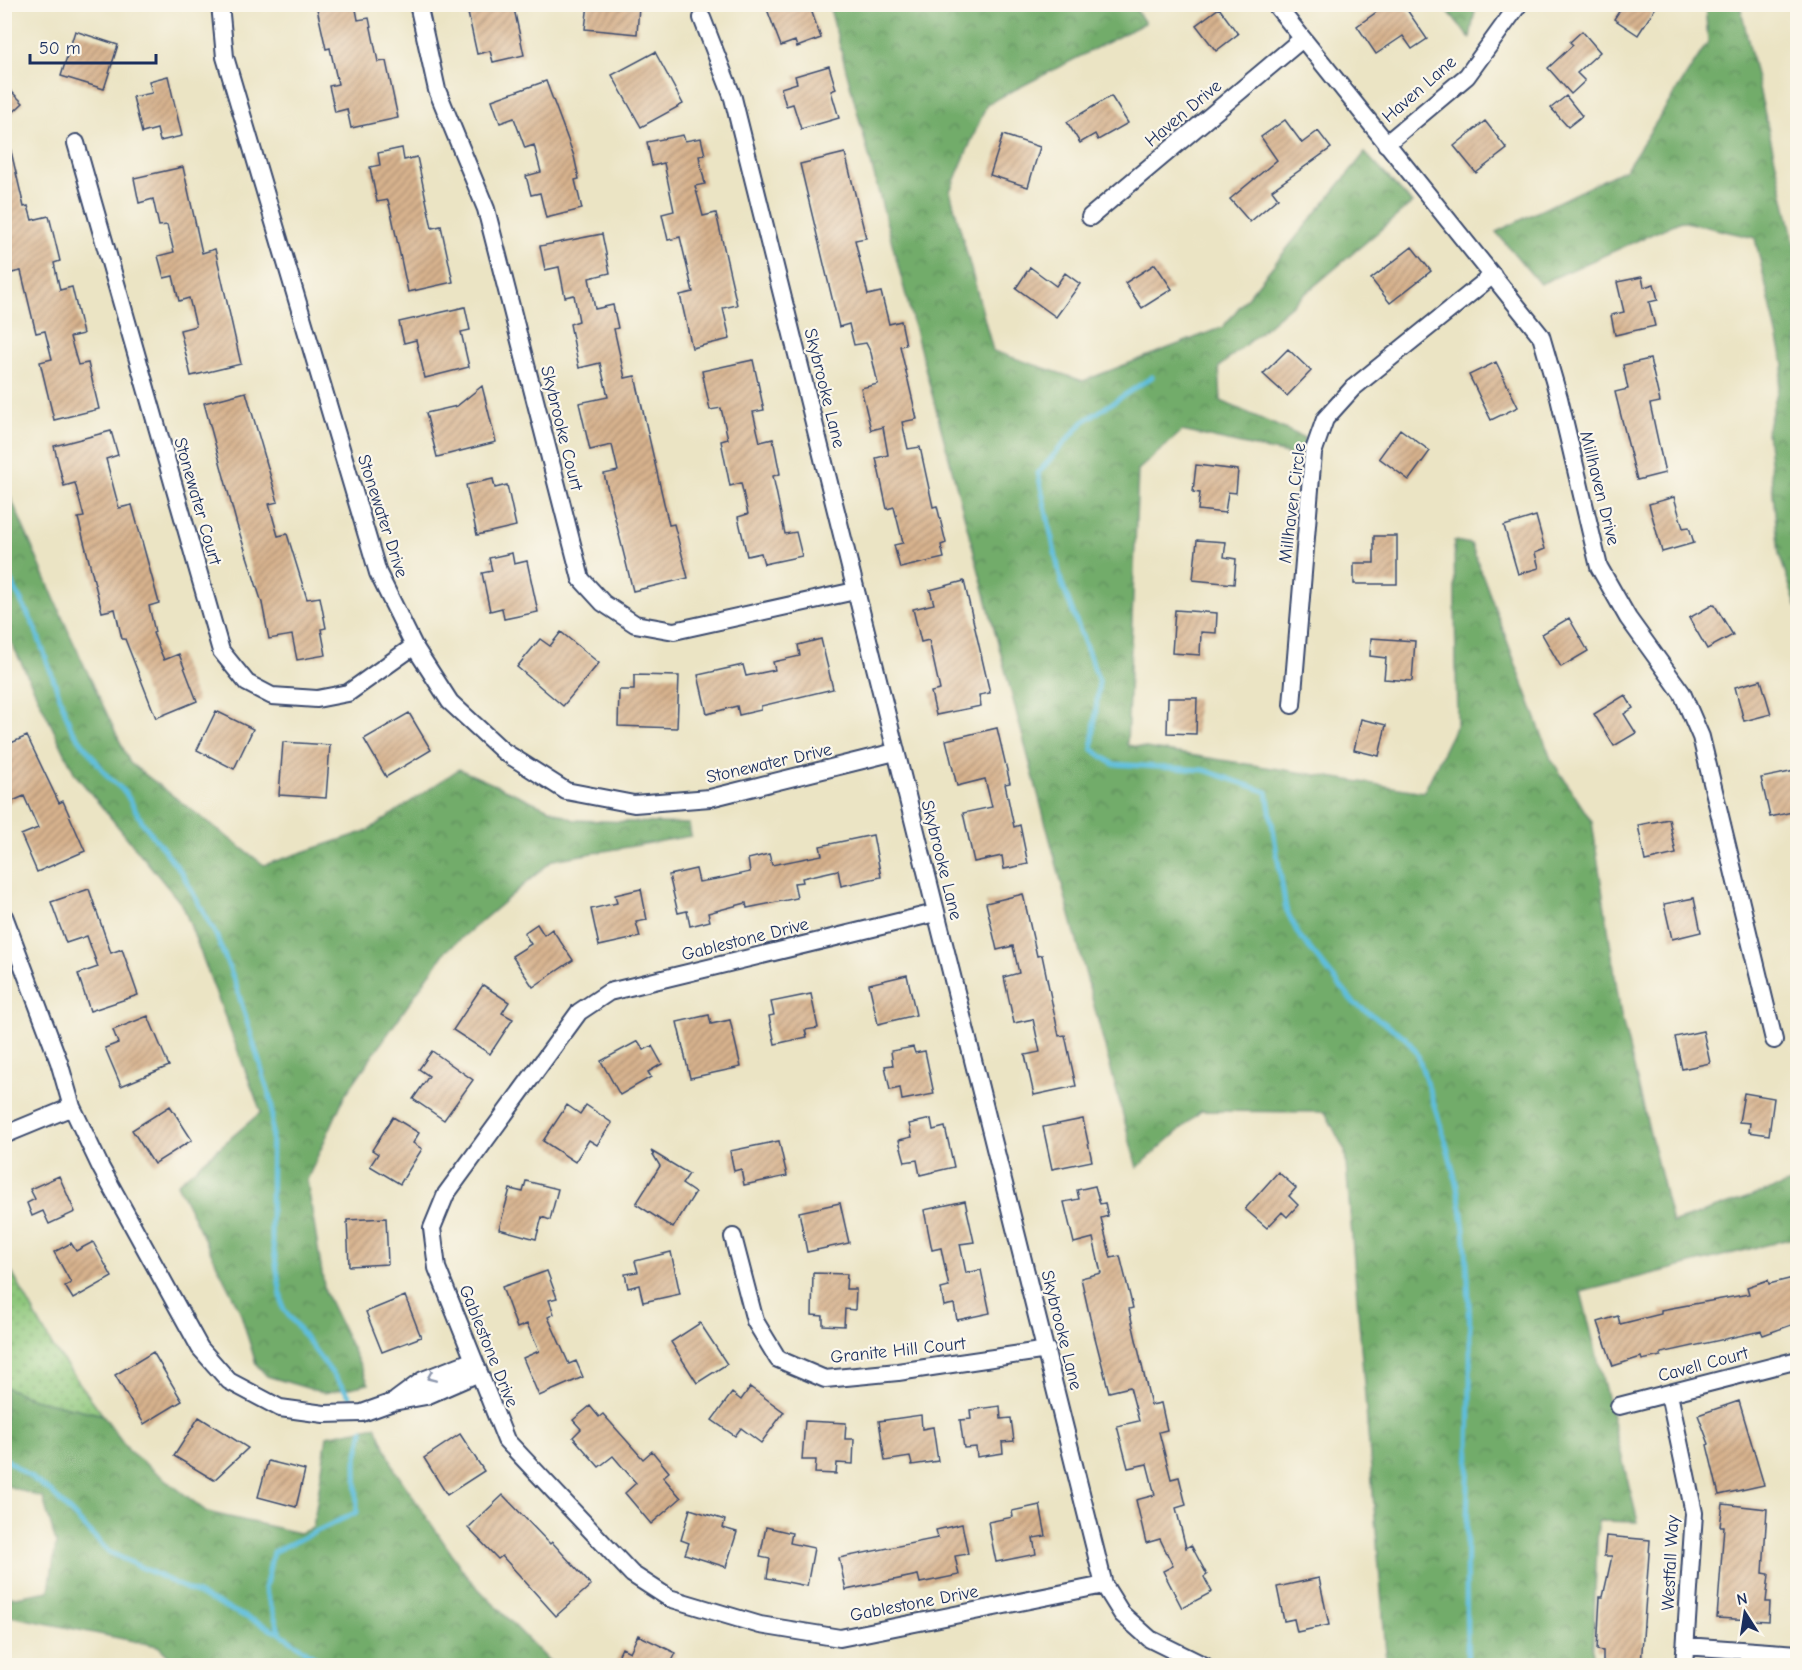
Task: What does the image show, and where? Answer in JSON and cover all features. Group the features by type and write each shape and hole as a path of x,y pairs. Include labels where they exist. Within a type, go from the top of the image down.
{"street":[{"name":"Stonewater Drive","path":"220,4 225,57 374,561 414,646 450,702 503,751 566,790 634,804 710,798 895,752"},
{"name":"Skybrooke Court","path":"418,4 437,90 486,209 581,579 603,603 635,624 674,631 855,591"},
{"name":"Millhaven Drive","path":"1275,4 1541,336 1559,398 1599,567 1628,618 1682,693 1701,737 1774,1040"},
{"name":"Haven Lane","path":"1386,144 1467,76 1519,4"},
{"name":"Skybrooke Lane","path":"702,18 733,98 1104,1585 1122,1614 1150,1639 1205,1665"},
{"name":"Haven Drive","path":"1090,217 1302,39"},
{"name":"Stonewater Court","path":"76,143 220,651 247,683 272,696 317,699 348,693 414,646"},
{"name":"Millhaven Circle","path":"1292,705 1313,453 1325,419 1353,388 1493,275"},
{"name":"Gablestone Drive","path":"935,913 609,992 579,1012 446,1194 432,1228 437,1268 506,1440 632,1575 669,1598 760,1625 840,1638 1104,1585"},
{"path":"4,916 59,1062 72,1107 101,1168 200,1348 229,1381 280,1408 324,1414 362,1413 393,1402 426,1396 476,1367"},
{"path":"4,1135 72,1107"},
{"name":"Granite Hill Court","path":"734,1237 755,1321 778,1359 825,1379 898,1372 1047,1350"},
{"name":"Cavell Court","path":"1619,1406 1797,1360"},
{"name":"Westfall Way","path":"1669,1394 1694,1513 1684,1665"},
{"path":"1685,1646 1797,1654"}],"green space":[{"path":"829,5 1133,5 1145,23 987,104 950,191 993,351 1083,381 1223,327 1365,153 1412,203 1219,367 1221,401 1305,438 1301,457 1182,431 1138,470 1127,745 1424,792 1457,723 1454,541 1471,544 1551,759 1592,822 1621,1015 1672,1223 1797,1181 1797,1237 1581,1292 1638,1522 1598,1521 1592,1665 1387,1665 1345,1151 1325,1112 1201,1111 1137,1168"},
{"path":"1443,5 1476,5 1470,38"},
{"path":"1705,5 1740,5 1797,255 1797,608 1779,554 1767,431 1784,365 1755,238 1681,221 1540,284 1496,232 1626,169 1708,42"},
{"path":"4,482 70,635 130,763 264,865 367,831 459,769 574,820 689,824 691,836 553,860 445,952 345,1095 307,1180 325,1292 369,1384 324,1393 267,1376 256,1364 240,1311 177,1184 261,1112 183,906 75,774 5,629"},
{"path":"4,1258 53,1347 103,1415 33,1399 5,1387"},
{"path":"5,1387 33,1399 103,1415 129,1451 207,1512 299,1533 313,1528 327,1436 376,1426 396,1472 468,1578 550,1662 565,1665 178,1665 158,1646 5,1615 5,1595 16,1597 49,1591 56,1543 43,1498 5,1485"}],"building":[{"path":"316,4 355,4 358,20 369,18 378,62 386,61 398,118 351,128 347,109 335,112 329,86 338,84 330,48 326,49"},
{"path":"513,4 524,55 493,62 490,51 477,54 468,13"},
{"path":"588,4 639,6 637,34 585,29"},
{"path":"765,4 809,4 821,38 797,47 795,41 781,46"},
{"path":"1388,4 1403,4 1427,39 1412,49 1403,36 1376,54 1357,26"},
{"path":"1624,4 1658,4 1638,35 1614,19"},
{"path":"1219,8 1238,34 1216,51 1196,25"},
{"path":"75,31 118,45 104,89 61,76"},
{"path":"1582,31 1600,52 1577,73 1585,81 1571,94 1548,68 1573,45 1570,42"},
{"path":"655,52 683,104 641,127 612,75"},
{"path":"829,66 836,89 831,91 839,118 801,129 793,104 786,106 781,88 797,83 795,76"},
{"path":"168,76 182,136 160,141 157,129 142,133 133,97 152,93 149,81"},
{"path":"546,81 574,156 579,179 575,180 582,209 546,218 540,193 531,195 526,176 541,172 534,145 525,148 514,118 500,123 492,100"},
{"path":"4,84 23,103 4,121"},
{"path":"1111,96 1128,123 1098,140 1095,134 1080,143 1067,122"},
{"path":"1566,96 1582,116 1568,127 1551,108"},
{"path":"1285,120 1302,143 1318,131 1331,148 1272,190 1278,198 1250,222 1230,199 1277,160 1261,137"},
{"path":"1485,121 1507,149 1476,173 1454,146"},
{"path":"683,135 685,141 701,138 705,155 699,156 705,184 695,186 703,216 716,213 737,305 723,308 730,339 692,348 680,295 693,292 680,237 668,240 662,214 674,211 664,163 652,166 647,142"},
{"path":"1003,135 1040,147 1028,187 990,175"},
{"path":"10,147 24,207 28,206 32,220 49,216 60,261 54,263 60,290 72,287 83,334 70,337 78,365 88,363 99,409 54,420 40,362 52,359 45,331 36,333 21,271 7,274 4,264 4,148"},
{"path":"402,148 404,160 417,157 432,228 441,226 453,282 408,292 388,200 377,202 370,167 380,165 378,153"},
{"path":"845,153 866,238 855,240 868,295 881,292 889,324 901,321 906,345 900,346 917,419 902,422 908,449 920,447 933,507 937,506 946,543 941,545 944,558 900,568 894,545 903,543 894,507 887,509 876,458 888,455 883,427 871,430 861,388 878,384 871,353 866,343 854,345 849,324 839,327 800,164"},
{"path":"183,167 202,253 215,249 241,364 191,376 180,330 196,326 189,298 179,301 173,276 164,278 158,256 174,252 167,225 159,226 153,199 139,203 134,178"},
{"path":"602,234 610,273 589,278 595,309 613,305 618,328 614,329 625,378 635,376 669,525 674,524 688,578 633,591 604,474 618,471 612,445 590,450 579,403 608,397 600,363 579,368 570,324 579,321 574,295 565,297 559,267 545,270 540,246"},
{"path":"1412,247 1431,271 1390,303 1371,279"},
{"path":"1155,264 1172,289 1142,308 1125,283"},
{"path":"1030,267 1056,286 1065,273 1080,284 1056,317 1016,288"},
{"path":"1642,277 1644,287 1654,284 1658,300 1649,302 1655,326 1615,335 1611,315 1624,312 1617,282"},
{"path":"465,307 470,330 461,332 469,367 425,378 416,340 404,343 399,322"},
{"path":"1288,349 1311,371 1287,396 1263,374"},
{"path":"1650,359 1660,402 1650,404 1665,473 1637,480 1615,392 1628,389 1623,365"},
{"path":"753,360 764,410 753,412 760,442 773,439 780,474 773,476 785,534 796,532 802,556 764,564 761,553 747,556 738,517 748,514 741,483 730,486 721,441 728,439 721,408 710,410 702,371"},
{"path":"1496,362 1518,407 1491,420 1469,375"},
{"path":"482,386 496,442 437,457 426,413 457,406"},
{"path":"246,392 278,502 269,504 278,536 287,534 307,599 320,597 326,628 321,629 326,655 297,660 292,635 269,639 262,603 237,525 204,403"},
{"path":"1400,429 1430,451 1409,480 1379,458"},
{"path":"111,431 118,455 106,459 119,508 132,505 159,603 149,606 155,632 153,633 164,660 179,654 197,701 156,718 125,639 122,639 115,609 102,612 78,518 84,517 75,483 64,486 54,446"},
{"path":"1196,465 1238,470 1236,493 1228,492 1225,513 1198,510 1200,493 1193,492"},
{"path":"493,479 495,488 507,485 516,526 477,535 466,485"},
{"path":"1674,497 1683,528 1689,527 1694,543 1662,552 1649,504"},
{"path":"1536,516 1545,549 1535,553 1539,568 1518,574 1504,526"},
{"path":"1374,536 1397,536 1397,584 1354,584 1354,563 1374,563"},
{"path":"1197,540 1226,542 1224,557 1236,559 1234,584 1193,580"},
{"path":"512,553 514,564 527,561 538,612 504,619 502,608 490,611 482,573 492,571 489,558"},
{"path":"964,581 990,693 979,695 981,706 936,715 931,692 940,690 929,640 921,642 913,609 934,604 930,590"},
{"path":"1714,604 1733,635 1707,649 1689,618"},
{"path":"1175,610 1217,613 1216,633 1201,632 1200,655 1172,653"},
{"path":"1569,618 1588,651 1561,667 1542,634"},
{"path":"561,632 599,663 563,706 517,667 540,639 550,646"},
{"path":"1371,638 1415,641 1412,681 1384,679 1386,658 1370,656"},
{"path":"821,639 833,689 761,706 761,710 739,715 737,706 707,714 698,675 743,665 746,676 775,670 773,662 800,656 798,645"},
{"path":"634,675 679,676 677,728 618,726 619,690 634,690"},
{"path":"1761,680 1771,714 1744,721 1735,687"},
{"path":"1625,695 1633,708 1624,714 1636,733 1614,746 1594,714"},
{"path":"1168,698 1197,698 1196,734 1167,733"},
{"path":"216,711 253,729 234,769 197,750"},
{"path":"409,713 431,750 386,777 364,739"},
{"path":"1361,719 1386,725 1379,756 1354,750"},
{"path":"997,728 1010,783 1005,784 1014,827 1020,825 1028,864 1004,869 1002,856 974,862 963,813 992,807 985,779 957,786 946,740"},
{"path":"27,736 59,803 63,801 85,851 37,872 21,835 38,828 24,796 4,805 4,746"},
{"path":"283,742 330,745 326,798 279,795"},
{"path":"1795,771 1797,811 1770,817 1761,778"},
{"path":"1669,819 1676,854 1645,861 1638,825"},
{"path":"873,835 881,877 841,886 838,870 802,878 803,882 794,883 797,898 747,908 746,903 708,913 710,921 690,926 687,911 678,913 669,875 696,869 699,882 723,878 750,872 748,859 769,854 772,865 822,855 820,846"},
{"path":"89,889 111,953 122,949 138,995 90,1011 78,974 98,967 87,936 66,943 51,902"},
{"path":"641,889 647,920 636,922 640,937 599,946 591,909 617,903 615,895"},
{"path":"1023,894 1037,956 1042,955 1059,1036 1065,1035 1076,1086 1034,1095 1025,1055 1040,1052 1033,1019 1014,1023 1004,977 1019,973 1013,946 997,950 986,903"},
{"path":"1694,898 1701,932 1672,939 1664,904"},
{"path":"537,924 544,935 552,929 573,960 533,987 512,956 531,944 524,933"},
{"path":"907,975 916,1015 878,1024 869,984"},
{"path":"483,985 509,1002 502,1013 513,1019 490,1054 453,1030"},
{"path":"811,994 818,1028 805,1030 807,1037 775,1044 769,1016 774,1015 771,1002"},
{"path":"709,1015 711,1024 730,1020 741,1067 690,1078 677,1022"},
{"path":"148,1016 169,1066 121,1086 105,1048 118,1043 113,1030"},
{"path":"1703,1031 1710,1063 1682,1069 1675,1037"},
{"path":"638,1041 644,1050 652,1046 662,1064 648,1072 651,1077 620,1095 601,1061"},
{"path":"913,1047 915,1053 925,1051 934,1094 902,1100 900,1088 890,1090 885,1066 893,1065 891,1051"},
{"path":"432,1051 473,1080 444,1120 413,1099 429,1076 419,1069"},
{"path":"1744,1093 1774,1098 1769,1135 1749,1132 1750,1123 1739,1122"},
{"path":"567,1105 580,1114 586,1105 612,1123 597,1145 589,1140 575,1162 543,1141"},
{"path":"170,1106 192,1140 154,1164 132,1130"},
{"path":"393,1117 419,1133 413,1143 422,1149 400,1184 370,1166 378,1154 372,1150"},
{"path":"931,1119 933,1130 945,1127 954,1167 920,1175 917,1160 905,1162 899,1140 912,1137 909,1124"},
{"path":"1083,1119 1092,1161 1052,1169 1043,1127"},
{"path":"779,1141 787,1176 744,1185 741,1169 734,1171 730,1151"},
{"path":"651,1151 689,1174 682,1184 695,1193 673,1228 636,1204 660,1166"},
{"path":"1278,1172 1296,1188 1289,1196 1298,1205 1287,1217 1282,1212 1267,1228 1245,1209"},
{"path":"59,1176 75,1212 49,1224 43,1211 32,1216 27,1203 35,1199 30,1189"},
{"path":"526,1181 558,1189 550,1220 542,1217 536,1239 499,1229 510,1189 523,1192"},
{"path":"1095,1186 1100,1204 1105,1203 1108,1216 1101,1218 1111,1258 1120,1256 1133,1308 1129,1309 1151,1405 1161,1403 1167,1430 1159,1432 1171,1479 1179,1477 1186,1505 1176,1508 1186,1548 1191,1545 1207,1575 1204,1577 1212,1592 1182,1608 1163,1571 1173,1566 1160,1539 1146,1543 1136,1500 1155,1495 1147,1464 1128,1468 1117,1426 1139,1421 1130,1387 1109,1392 1090,1318 1081,1278 1101,1273 1093,1238 1074,1243 1064,1202 1079,1199 1077,1190"},
{"path":"965,1201 974,1242 960,1244 966,1273 981,1270 990,1313 957,1320 954,1304 944,1306 941,1289 949,1287 941,1248 932,1250 924,1210"},
{"path":"840,1203 849,1243 807,1252 799,1212"},
{"path":"386,1218 388,1264 349,1266 347,1220"},
{"path":"93,1242 112,1277 73,1299 65,1286 71,1283 54,1252 71,1243 76,1251"},
{"path":"671,1252 680,1294 643,1302 639,1285 628,1288 625,1274 638,1272 635,1261"},
{"path":"547,1271 557,1298 549,1300 554,1314 548,1317 569,1364 576,1361 583,1377 539,1396 523,1358 539,1351 527,1324 517,1328 502,1287"},
{"path":"813,1273 847,1274 846,1289 856,1289 855,1310 845,1309 844,1326 823,1325 823,1316 812,1315"},
{"path":"1797,1277 1797,1323 1763,1335 1761,1331 1661,1353 1661,1356 1642,1360 1641,1357 1613,1366 1598,1322 1618,1316 1620,1324 1661,1314 1661,1310 1749,1294 1747,1287 1768,1280 1769,1284"},
{"path":"405,1296 421,1337 382,1352 366,1312"},
{"path":"700,1323 727,1364 697,1383 671,1342"},
{"path":"153,1352 182,1401 144,1424 115,1375"},
{"path":"750,1387 784,1412 761,1443 741,1428 735,1436 712,1420 732,1393 741,1400"},
{"path":"1739,1401 1764,1485 1719,1495 1707,1445 1709,1444 1698,1415"},
{"path":"590,1406 599,1417 603,1414 643,1459 652,1451 669,1472 663,1477 681,1498 651,1524 625,1493 636,1483 613,1456 599,1467 573,1437 581,1429 573,1420"},
{"path":"1000,1406 1001,1419 1011,1418 1014,1441 1002,1442 1003,1453 977,1457 976,1447 964,1448 960,1420 971,1419 970,1410"},
{"path":"921,1415 922,1429 933,1427 938,1461 912,1465 910,1457 885,1461 879,1421"},
{"path":"199,1417 248,1448 214,1480 174,1456"},
{"path":"805,1421 846,1423 845,1439 854,1439 853,1464 837,1463 836,1474 815,1473 816,1460 802,1460"},
{"path":"460,1434 484,1471 447,1495 424,1458"},
{"path":"268,1461 305,1470 296,1507 258,1497"},
{"path":"503,1495 550,1544 552,1542 591,1585 556,1616 502,1556 498,1559 468,1528"},
{"path":"1723,1504 1767,1509 1763,1573 1769,1574 1766,1602 1770,1602 1769,1621 1717,1618 1724,1526 1720,1526"},
{"path":"1040,1505 1046,1536 1033,1538 1036,1554 996,1562 988,1522 1013,1517 1012,1511"},
{"path":"690,1509 725,1520 723,1528 737,1532 726,1567 685,1554 689,1543 681,1540"},
{"path":"962,1524 968,1554 955,1556 959,1575 920,1583 918,1575 846,1590 839,1558 938,1538 936,1530"},
{"path":"766,1527 792,1533 790,1543 814,1548 807,1586 767,1578 770,1559 760,1557"},
{"path":"1606,1536 1650,1540 1641,1665 1603,1665 1603,1651 1597,1650 1600,1597 1603,1597 1612,1556 1604,1556"},
{"path":"1319,1578 1329,1625 1297,1632 1294,1619 1284,1621 1277,1587"},
{"path":"638,1635 676,1653 670,1665 614,1665 622,1648 630,1652"}],"waterway":[{"path":"1152,377 1083,422 1038,473 1061,581 1099,681 1092,749 1113,764 1204,770 1267,792 1286,909 1298,934 1354,1003 1405,1037 1417,1053 1451,1162 1464,1229 1470,1338 1466,1611 1468,1666"},
{"path":"4,568 35,628 71,728 108,777 125,792 143,823 182,873 216,935 235,982 272,1104 271,1232 283,1308 350,1397"},
{"path":"280,1633 265,1589 273,1552 357,1512 356,1463 363,1430"},
{"path":"4,1458 51,1492 109,1552 280,1633 328,1666"}]}
